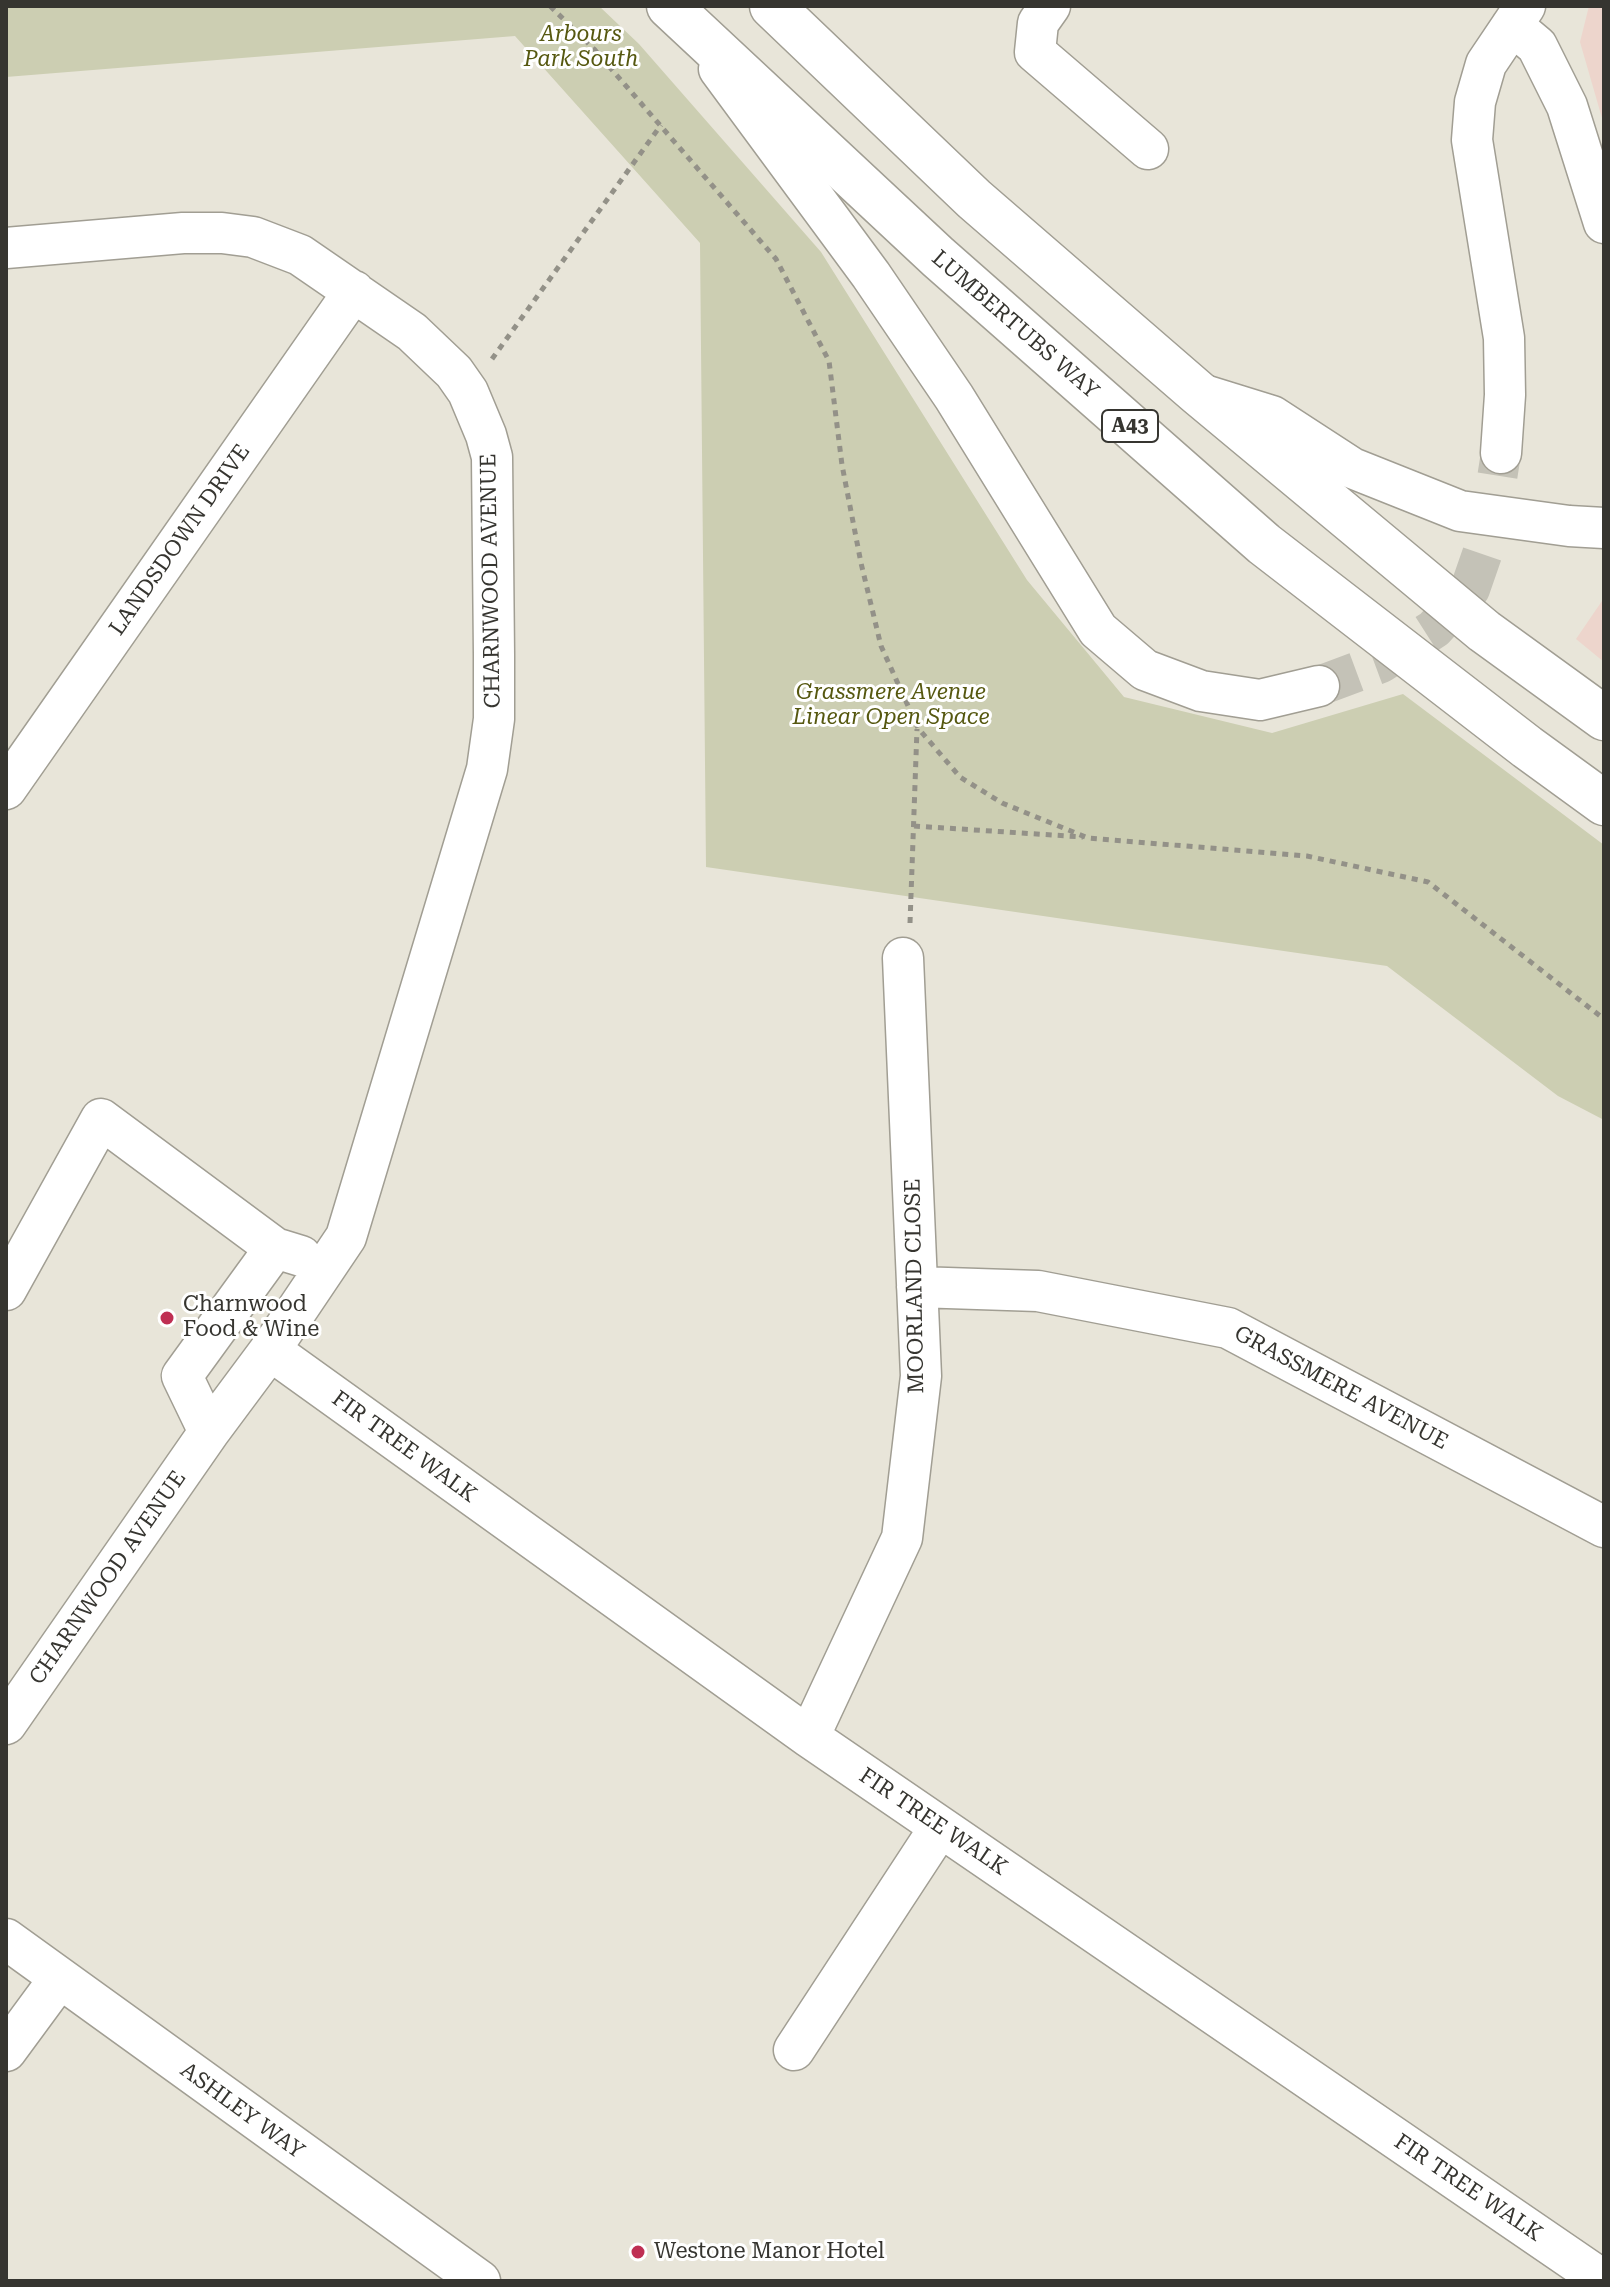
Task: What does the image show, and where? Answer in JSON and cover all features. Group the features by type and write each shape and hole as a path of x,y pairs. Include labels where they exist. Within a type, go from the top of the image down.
{"highway":[{"path":"772,6 974,199 1198,393 1484,631 1604,718"},
{"name":"LUMBERTUBS WAY","path":"676,13 938,257 1264,544 1604,803"}],"street":[{"path":"1050,6 1038,23 1035,52 1148,149"},
{"path":"676,13 871,275 954,397 1098,630 1145,670 1201,691 1260,700 1319,686"},
{"path":"1501,453 1505,395 1504,338 1472,140 1475,102 1486,64 1519,15 1567,106 1604,223"},
{"path":"1567,106 1604,133"},
{"name":"CHARNWOOD AVENUE","path":"6,248 183,233 237,235 279,245 300,255 354,291 437,353 468,392 492,457 494,706 487,769 346,1237 6,1724"},
{"name":"LANDSDOWN DRIVE","path":"6,789 354,291"},
{"path":"1198,393 1272,416 1352,468 1460,511 1604,528"},
{"name":"MOORLAND CLOSE","path":"809,1737 902,1538 921,1376 903,958"},
{"path":"6,1290 101,1119 275,1248 329,1265"},
{"path":"209,1432 182,1376 275,1248"},
{"name":"GRASSMERE AVENUE","path":"917,1287 1038,1291 1228,1328 1604,1527"},
{"name":"FIR TREE WALK","path":"270,1350 809,1737 1604,2281"},
{"path":"794,2050 940,1827"},
{"name":"ASHLEY WAY","path":"6,1939 480,2281"},
{"path":"6,2051 59,1979"}],"path":[{"path":"550,6 594,49 776,259 829,361 842,465 881,646 918,728 960,777 1002,803 1088,838"},
{"path":"468,392 661,125"},
{"path":"903,958 911,915 918,728"},
{"path":"914,826 1307,856 1428,882 1604,1019"}],"shaded area":[{"path":"1589,6 1604,6 1604,125 1580,42"},
{"path":"1604,598 1604,662 1576,639"}],"green space":[{"name":"Grassmere Avenue Linear Open Space","path":"6,6 599,6 639,44 821,252 1027,580 1124,697 1272,733 1403,694 1604,845 1604,1120 1558,1096 1387,966 706,867 700,243 515,36 6,77"}],"tunnel":[{"path":"1319,686 1381,663 1434,629 1470,589 1488,537 1501,453"}],"place":[{"name":"Charnwood Food & Wine","path":"167,1318"},
{"name":"Westone Manor Hotel","path":"638,2252"}],"park label":[{"name":"Arbours Park South","path":"581,48"}]}
